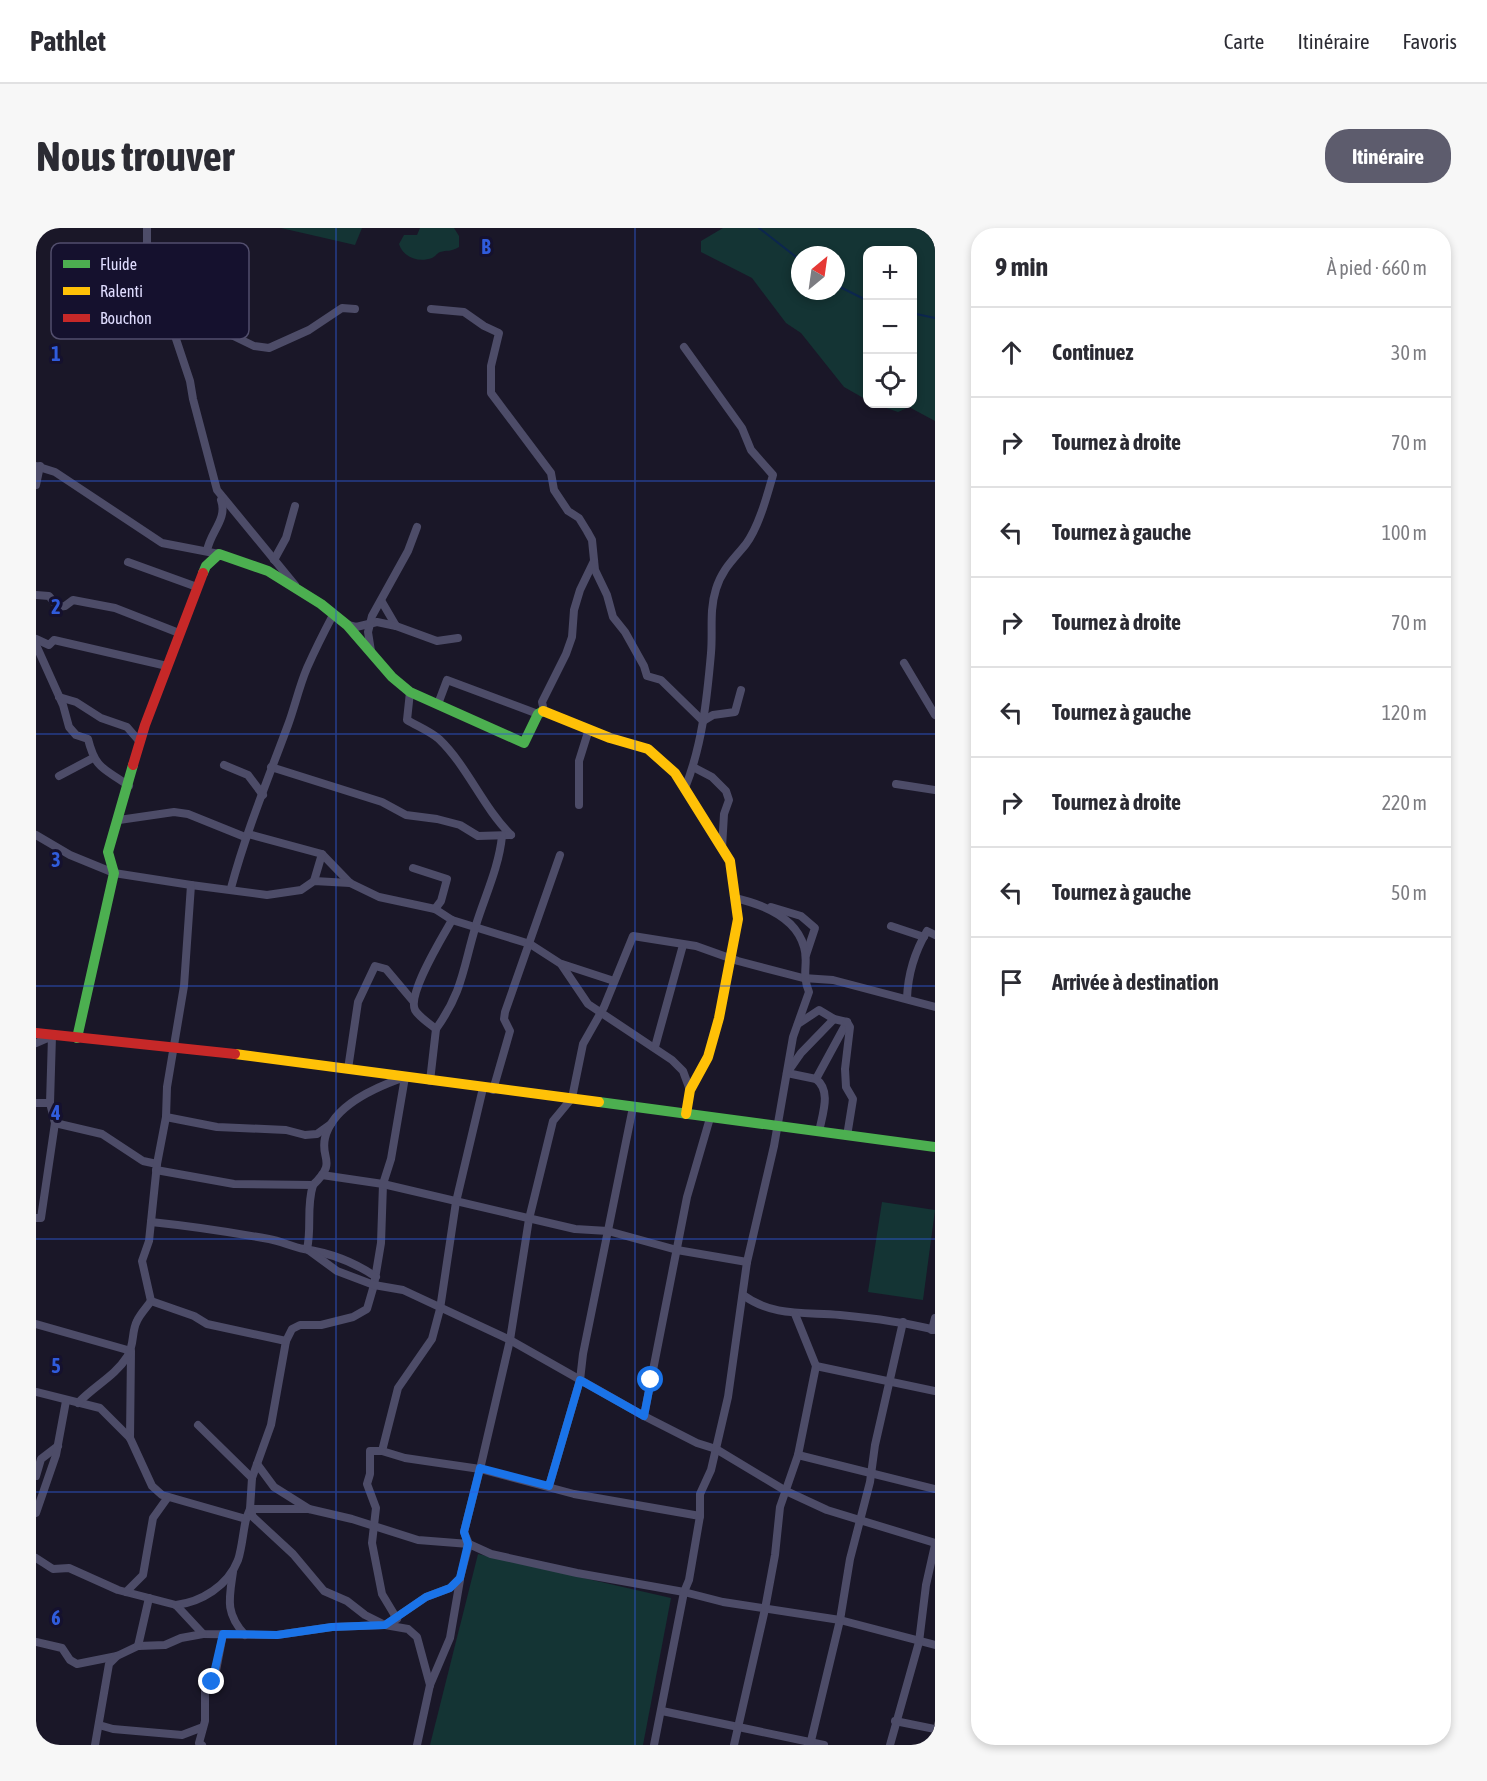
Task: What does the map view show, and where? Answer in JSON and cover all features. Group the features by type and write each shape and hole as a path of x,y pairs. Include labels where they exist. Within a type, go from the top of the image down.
{"street":[{"path":"240,339 254,346 270,348 309,330 342,308 355,309"},
{"path":"431,309 464,312 484,326 500,333 491,366 491,393 551,473 554,490 568,512 583,523 592,540 598,578 607,595 613,617 625,632 644,666 646,676 661,680 703,721"},
{"path":"176,339 190,381 217,490 224,507 223,516 209,541 207,551"},
{"path":"684,347 741,428 751,450 773,475 746,544 734,554 715,591 710,617 711,650 703,721 693,767 685,788"},
{"path":"36,485 38,466 55,472 162,543 230,555 297,588 346,625 395,682 410,692 524,743 541,713 542,702 566,654 572,637 574,610 578,596 594,560"},
{"path":"217,490 297,588"},
{"path":"274,560 286,538 295,506"},
{"path":"372,653 369,626 417,527"},
{"path":"77,1038 114,873 108,852 140,742 197,587 206,566 219,554"},
{"path":"128,562 197,587"},
{"path":"36,595 49,596 58,607 65,606 73,600 115,608 179,633"},
{"path":"382,602 396,626"},
{"path":"231,888 247,835 307,669 333,615"},
{"path":"346,625 369,626 377,622 396,626 437,641 458,638"},
{"path":"36,639 49,645 54,640 167,666"},
{"path":"36,645 59,697 69,727 76,735 88,740 93,758 99,766 129,786"},
{"path":"904,663 935,715"},
{"path":"438,704 447,680 648,749 675,773 730,861 738,919 719,1018 708,1057 690,1090 686,1114"},
{"path":"703,721 713,715 735,712 741,690"},
{"path":"271,767 382,802 406,815 460,825 478,836 511,835 480,796 452,753 436,737 407,720 410,692"},
{"path":"59,697 76,702 101,718 127,727 140,742"},
{"path":"579,805 579,762 589,729"},
{"path":"59,776 93,758"},
{"path":"224,765 248,775 263,795"},
{"path":"693,767 712,777 726,791 729,800 724,814 722,848"},
{"path":"896,784 935,790"},
{"path":"119,820 174,812 188,814 247,835 322,854 350,883 379,897 435,909 452,920 530,944 561,964 614,981"},
{"path":"36,835 70,855 114,873 191,885 231,888 267,895 301,890 314,881 322,854"},
{"path":"430,1081 436,1029 460,989 476,926 492,880 502,836"},
{"path":"382,1451 398,1388 432,1338 440,1309 456,1202 488,1089 510,1031 504,1019 505,1012 560,855"},
{"path":"413,868 447,879 441,901 435,909"},
{"path":"314,881 334,884 350,883"},
{"path":"130,1438 131,1351 136,1322 151,1301 142,1261 151,1222 156,1167 166,1117 167,1087 184,986 191,885"},
{"path":"735,898 801,916 815,928 804,959"},
{"path":"654,1745 684,1592 689,1580 700,1516 700,1494 716,1449 728,1397 747,1262 798,1024 809,992 803,978 805,948 797,933 780,916 759,903"},
{"path":"413,1001 426,968 452,920"},
{"path":"891,926 924,937"},
{"path":"907,998 908,978 917,949 927,931 935,935"},
{"path":"417,1745 430,1685 450,1638 468,1544 464,1532 510,1340 529,1219 553,1121 572,1098 583,1044 601,1013 633,936 696,946 803,978 833,980 935,1007"},
{"path":"655,1047 683,945"},
{"path":"561,964 588,1004 655,1047 683,1071 690,1090"},
{"path":"348,1069 358,1002 375,966 386,969 413,1001 415,1011 436,1029"},
{"path":"798,1024 819,1010 834,1019 847,1022 850,1027 845,1069 846,1087 853,1099 847,1136"},
{"path":"787,1072 801,1053 834,1019"},
{"path":"816,1079 847,1022"},
{"path":"36,1033 348,1069 935,1147"},
{"path":"36,1043 52,1036"},
{"path":"36,1218 41,1218 55,1123 50,1103 52,1036"},
{"path":"787,1072 816,1079 822,1083 826,1094 819,1132"},
{"path":"166,1117 218,1127 286,1130 305,1136 317,1134 332,1123 345,1108 378,1086 405,1077"},
{"path":"36,1557 53,1569 69,1568 126,1592 176,1605 204,1598 227,1578 238,1561 250,1509 252,1478 271,1425 286,1341 292,1329 300,1325 321,1325 353,1317 367,1309 375,1281 381,1243 383,1184 391,1159 405,1077"},
{"path":"36,1103 50,1103"},
{"path":"549,1486 580,1380 583,1354 633,1107"},
{"path":"644,1416 687,1197 710,1118"},
{"path":"55,1123 102,1134 142,1161 156,1167 234,1184 313,1185"},
{"path":"307,1249 310,1236 308,1203 313,1185 322,1175 328,1160 324,1140 332,1123"},
{"path":"322,1175 383,1184 575,1229 608,1231 677,1250 747,1262"},
{"path":"151,1222 214,1229 272,1239 307,1249 319,1249 355,1262 375,1281"},
{"path":"307,1249 337,1271 403,1290 510,1340 644,1416 697,1443 716,1449 786,1491 827,1510 935,1544 926,1585 919,1642 890,1745"},
{"path":"743,1295 759,1306 795,1314 838,1315 903,1322 934,1330 935,1318"},
{"path":"151,1301 194,1316 207,1324 286,1341"},
{"path":"734,1745 765,1609 775,1555 780,1507 798,1455 816,1366 795,1314"},
{"path":"811,1743 840,1620 850,1559 892,1380 903,1322"},
{"path":"36,1324 131,1351"},
{"path":"78,1402 93,1387 113,1375 131,1351"},
{"path":"816,1366 892,1380 935,1391"},
{"path":"36,1392 100,1408 130,1438 152,1486 168,1497 246,1519"},
{"path":"36,1513 58,1446 66,1401"},
{"path":"198,1425 252,1478"},
{"path":"36,1476 41,1459 58,1446"},
{"path":"397,1619 382,1594 372,1543 376,1508 367,1484 370,1451 382,1451 405,1458 480,1468 573,1494 700,1516"},
{"path":"798,1455 935,1489"},
{"path":"257,1464 274,1487 309,1509"},
{"path":"126,1592 143,1575 153,1518 168,1497"},
{"path":"250,1509 309,1509 373,1525 418,1540 468,1544 491,1554 577,1574 684,1592 765,1609 840,1620 935,1645"},
{"path":"250,1509 253,1517 293,1554 324,1591 347,1600 365,1615 385,1625"},
{"path":"234,1568 228,1605 237,1626 245,1635"},
{"path":"385,1625 397,1619 426,1597 450,1588 460,1578"},
{"path":"138,1646 149,1598"},
{"path":"176,1605 203,1634"},
{"path":"36,1642 62,1648 70,1660 77,1664 117,1656 138,1646 165,1645 181,1638 203,1634 277,1635 370,1624 385,1625 408,1629 417,1637 430,1685"},
{"path":"200,1744 205,1691 215,1676 223,1634"},
{"path":"95,1745 110,1665 117,1656"},
{"path":"662,1711 824,1745"},
{"path":"895,1721 935,1729"},
{"path":"99,1725 113,1730 182,1735 203,1727"}],"green space":[{"path":"281,228 362,228 355,245"},
{"path":"420,228 454,228 459,236 459,247 440,252 427,259 412,258 401,249 399,244 404,235 417,235"},
{"path":"723,228 935,228 935,421 911,408 917,408 917,246 863,246 863,398 844,387 801,333 786,323 752,278 701,252 701,241"},
{"path":"886,408 907,408 898,412"},
{"path":"882,1202 935,1210 923,1300 868,1292"},
{"path":"478,1554 671,1598 643,1745 430,1745"}],"waterway":[{"path":"759,228 791,253"},
{"path":"845,290 866,300"},
{"path":"917,314 935,318"}],"traffic: fast":[{"path":"203,573 206,566 219,554 268,571 321,604 347,625 392,677 410,692 524,743 538,714 543,711"},
{"path":"77,1038 114,873 108,852 133,765"},
{"path":"599,1102 935,1147"}],"traffic: slow":[{"path":"543,711 610,738 648,749 675,773 730,861 738,919 719,1018 708,1057 690,1090 686,1114"},
{"path":"235,1054 599,1102"}],"traffic: jam":[{"path":"133,765 145,725 203,573"},
{"path":"36,1033 235,1054"}],"route":[{"path":"212,1682 223,1634 277,1635 332,1627 385,1625 397,1619 426,1597 450,1588 460,1578 468,1544 464,1538 464,1532 480,1468 549,1486 580,1380 644,1416 651,1380"}]}
